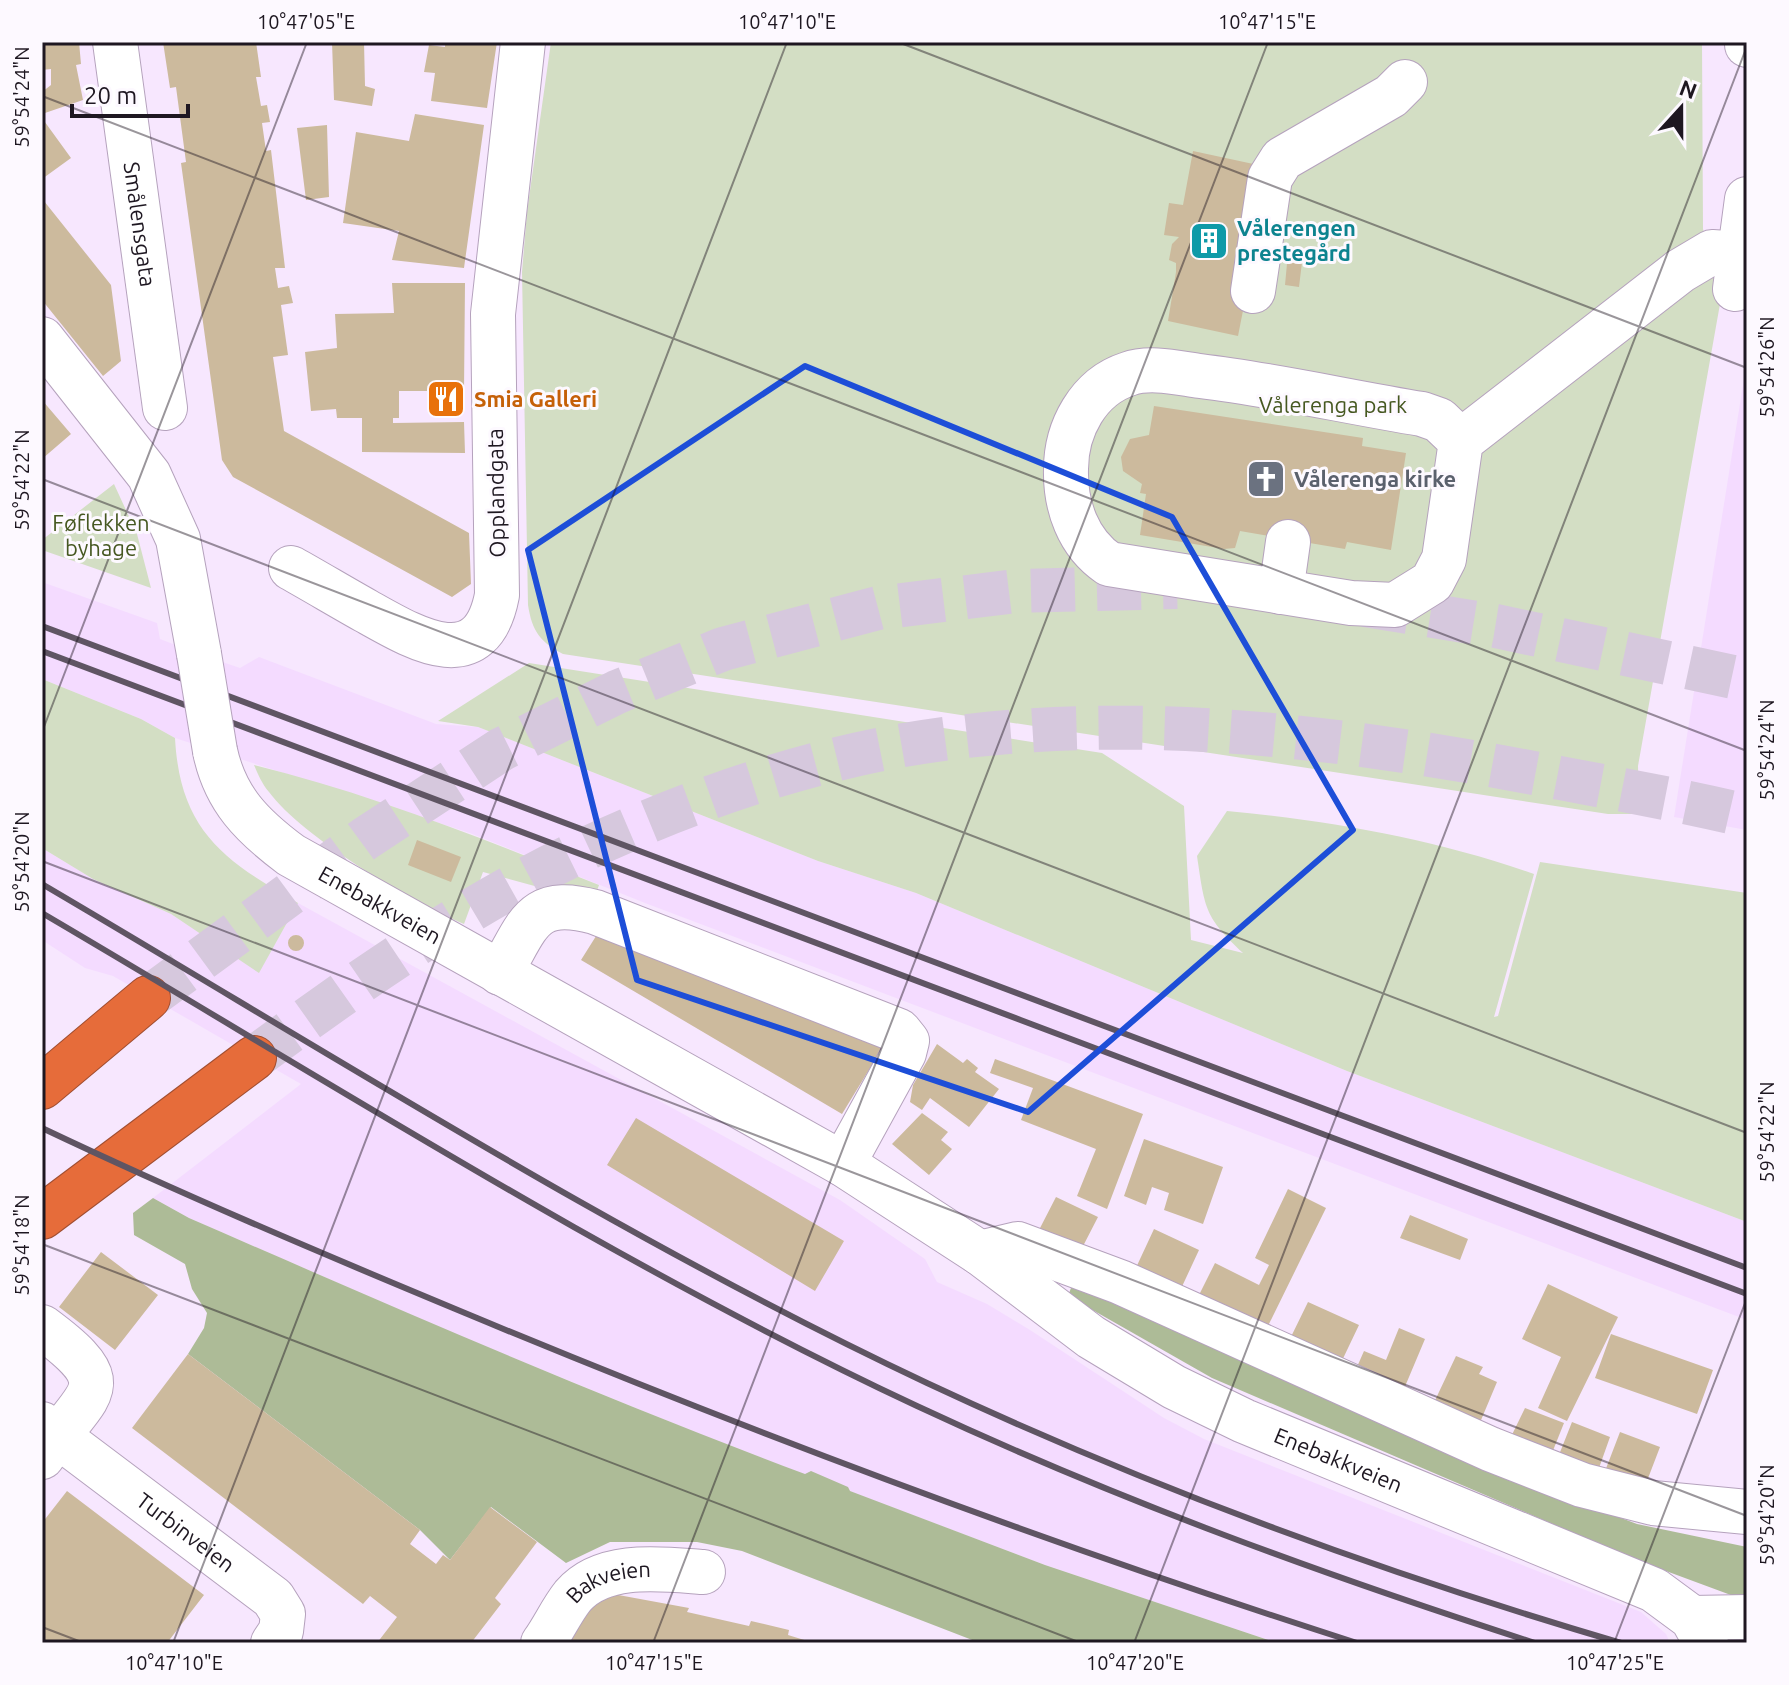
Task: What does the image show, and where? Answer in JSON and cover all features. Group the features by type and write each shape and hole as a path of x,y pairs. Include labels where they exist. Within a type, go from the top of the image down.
{"highway":[{"path":"42,1087 148,998"},
{"path":"42,1217 254,1058"}],"street":[{"name":"Smålensgata","path":"115,42 165,408"},
{"name":"Opplandgata","path":"291,568 407,634 435,644 467,643 485,628 494,611 497,595 493,314 523,42"},
{"path":"1253,291 1270,178 1282,159 1391,96 1405,82"},
{"path":"1461,441 1439,420 1422,414 1240,381 1149,371 1131,373 1099,389 1073,428 1066,465 1070,505 1092,553 1109,564 1281,592 1395,605 1432,582 1447,547 1461,441 1680,271 1712,252 1743,242"},
{"name":"Enebakkveien","path":"42,339 149,475 178,539 215,751 227,789 260,832 367,901 843,1164 980,1253 1091,1337 1194,1398 1636,1581 1673,1601 1699,1630"},
{"path":"1281,592 1288,542"},
{"path":"500,973 533,918 546,907 562,905 595,912 899,1031 907,1041 904,1053 843,1164"},
{"path":"980,1253 1018,1244 1120,1282 1490,1449 1582,1485 1653,1503 1747,1512"},
{"path":"42,1327 79,1354 89,1368 93,1382 83,1405 47,1439"},
{"name":"Turbinveien","path":"47,1439 273,1598 283,1614 281,1631 273,1643"},
{"name":"Bakveien","path":"553,1637 575,1594 597,1577 644,1570 703,1572"},
{"path":"1699,1630 1747,1617"}],"highlighted area":[{"path":"805,366 1172,517 1353,830 1028,1112 637,980 528,550"}],"shaded area":[{"path":"1747,360 1747,830 1674,817"},
{"path":"42,582 157,623 160,639 240,668 259,657 436,724 478,727 818,861 916,893 1347,1071 1747,1222 1747,1320 645,903 470,833 175,738 141,719 42,679"},
{"path":"42,848 93,879 171,914 259,972 298,903 840,1200 925,1259 937,1282 987,1304 1164,1418 1204,1439 1641,1612 1666,1634 1670,1643 1277,1643 1045,1565 724,1444 457,1335 189,1218 153,1198 301,1084 113,976 85,968 42,940"}],"green space":[{"name":"Vålerenga park","path":"551,42 1702,42 1703,229 1723,287 1638,766 1639,808 1633,814 1608,814 563,654 548,645 535,629 528,605 522,272 527,212"},
{"name":"Føflekken byhage","path":"114,484 137,534 151,588 42,550 42,540"},
{"path":"529,663 1102,753 1184,806 1191,940 1243,953 1221,930 1209,911 1197,856 1227,811 1305,820 1421,841 1534,874 1494,1017 1498,1016 1540,862 1747,893 1747,1222 1347,1071 916,893 818,861 478,727 438,721"},
{"path":"42,679 141,719 175,738 186,797 210,839 248,872 298,903 259,973 171,914 93,879 42,848"},
{"path":"254,765 385,804 599,885 593,902 483,872 464,924 359,867 306,829 269,792"},
{"path":"153,1198 189,1218 650,1414 805,1474 811,1471 848,1487 850,1491 1045,1565 1277,1643 980,1643 742,1551 697,1542 610,1542 566,1563 491,1507 450,1560 420,1530 188,1354 204,1328 207,1313 192,1289 185,1264 134,1235 133,1213"},
{"path":"1074,1280 1563,1496 1637,1524 1747,1547 1747,1601 1639,1561 1212,1378 1068,1296"}],"building":[{"path":"42,42 79,42 81,64 76,65 83,100 42,114 42,92 51,85 51,69 42,70"},
{"path":"163,42 256,42 261,77 256,77 261,106 267,105 270,122 262,123 266,151 271,150 285,268 275,268 278,288 289,286 293,303 281,305 288,355 273,357 284,431 469,533 471,584 452,597 233,477 222,460 181,163 186,162 176,87 170,88"},
{"path":"332,42 364,42 365,86 375,89 372,106 334,100"},
{"path":"445,42 497,42 487,108 431,101 435,73 424,72 429,45 445,47"},
{"path":"415,114 484,125 464,268 392,260 399,231 343,223 356,132 409,141"},
{"path":"42,118 71,158 42,179"},
{"path":"327,125 329,197 306,200 297,128"},
{"name":"Vålerengen prestegård","path":"1193,151 1258,165 1249,280 1238,336 1168,321 1176,272 1176,263 1169,260 1172,244 1179,237 1164,235 1169,203 1183,205"},
{"path":"44,201 111,285 121,361 103,376 42,300"},
{"path":"1288,253 1303,254 1299,287 1285,285"},
{"path":"392,283 465,283 464,391 399,391 399,418 393,418 393,423 464,422 465,453 362,452 362,418 337,418 336,409 311,411 305,352 337,348 335,314 394,313"},
{"path":"42,400 71,434 42,459"},
{"name":"Vålerenga kirke","path":"1154,406 1363,438 1362,446 1406,453 1391,550 1347,542 1345,549 1240,531 1235,548 1224,549 1140,535 1146,494 1140,493 1142,484 1123,471 1121,457 1130,439 1149,435"},
{"path":"417,840 461,857 451,882 408,865"},
{"path":"603,925 889,1037 842,1114 581,960"},
{"path":"296,935 302,937 302,949 296,951 290,949 288,943 290,937"},
{"path":"937,1044 963,1063 967,1059 978,1068 975,1072 999,1089 969,1127 930,1098 922,1110 910,1102 913,1085"},
{"path":"995,1059 1143,1114 1107,1209 1077,1196 1096,1149 1021,1120 1033,1088 990,1073"},
{"path":"922,1113 948,1132 941,1140 952,1149 929,1175 892,1144"},
{"path":"636,1118 844,1241 815,1291 607,1165"},
{"path":"1144,1139 1223,1167 1203,1224 1164,1210 1169,1193 1152,1187 1146,1205 1124,1196"},
{"path":"1288,1189 1326,1208 1267,1328 1197,1299 1215,1263 1259,1285 1269,1265 1255,1258"},
{"path":"1056,1197 1098,1217 1081,1250 1039,1230"},
{"path":"1410,1215 1468,1239 1460,1260 1400,1238"},
{"path":"1154,1229 1199,1250 1179,1293 1134,1272"},
{"path":"101,1252 158,1295 115,1350 59,1307"},
{"path":"1548,1284 1618,1317 1567,1421 1538,1408 1561,1357 1522,1339"},
{"path":"1308,1302 1359,1325 1338,1369 1287,1345"},
{"path":"1399,1328 1425,1339 1401,1396 1353,1376 1364,1351 1386,1360"},
{"path":"1611,1334 1713,1370 1697,1414 1595,1378"},
{"path":"188,1354 420,1530 410,1544 436,1564 443,1555 450,1560 490,1507 537,1542 495,1598 501,1604 471,1643 377,1643 397,1617 370,1596 363,1604 132,1428"},
{"path":"1456,1356 1483,1367 1479,1374 1497,1382 1476,1432 1430,1411"},
{"path":"1525,1408 1564,1423 1548,1463 1507,1445"},
{"path":"1572,1422 1610,1437 1593,1485 1553,1470"},
{"path":"1620,1432 1660,1447 1642,1494 1602,1479"},
{"path":"67,1491 204,1595 167,1643 42,1643 42,1523"},
{"path":"602,1592 689,1608 687,1612 749,1626 751,1621 789,1630 788,1635 814,1643 563,1643"}],"tunnel":[{"path":"148,998 366,838 502,749 617,692 723,649 878,608 1016,591 1177,587"},
{"path":"1365,605 1496,626 1747,680"},
{"path":"254,1058 410,948 533,875 575,854 693,804 774,776 898,746 981,734 1064,729 1147,728 1230,732 1313,739 1478,763 1747,816"}],"railway":[{"path":"42,626 1747,1268"},
{"path":"42,651 1747,1294"},
{"path":"42,884 589,1207 813,1327 927,1383 1096,1458 1269,1526 1444,1588 1621,1643"},
{"path":"42,913 474,1170 693,1293 804,1351 917,1406 1145,1504 1300,1563 1535,1643"},
{"path":"42,1128 305,1246 685,1402 1019,1528 1357,1643"}],"place":[{"name":"Vålerengen prestegård","path":"1209,241"},
{"name":"Smia Galleri","path":"446,399"},
{"name":"Vålerenga kirke","path":"1266,479"}]}
